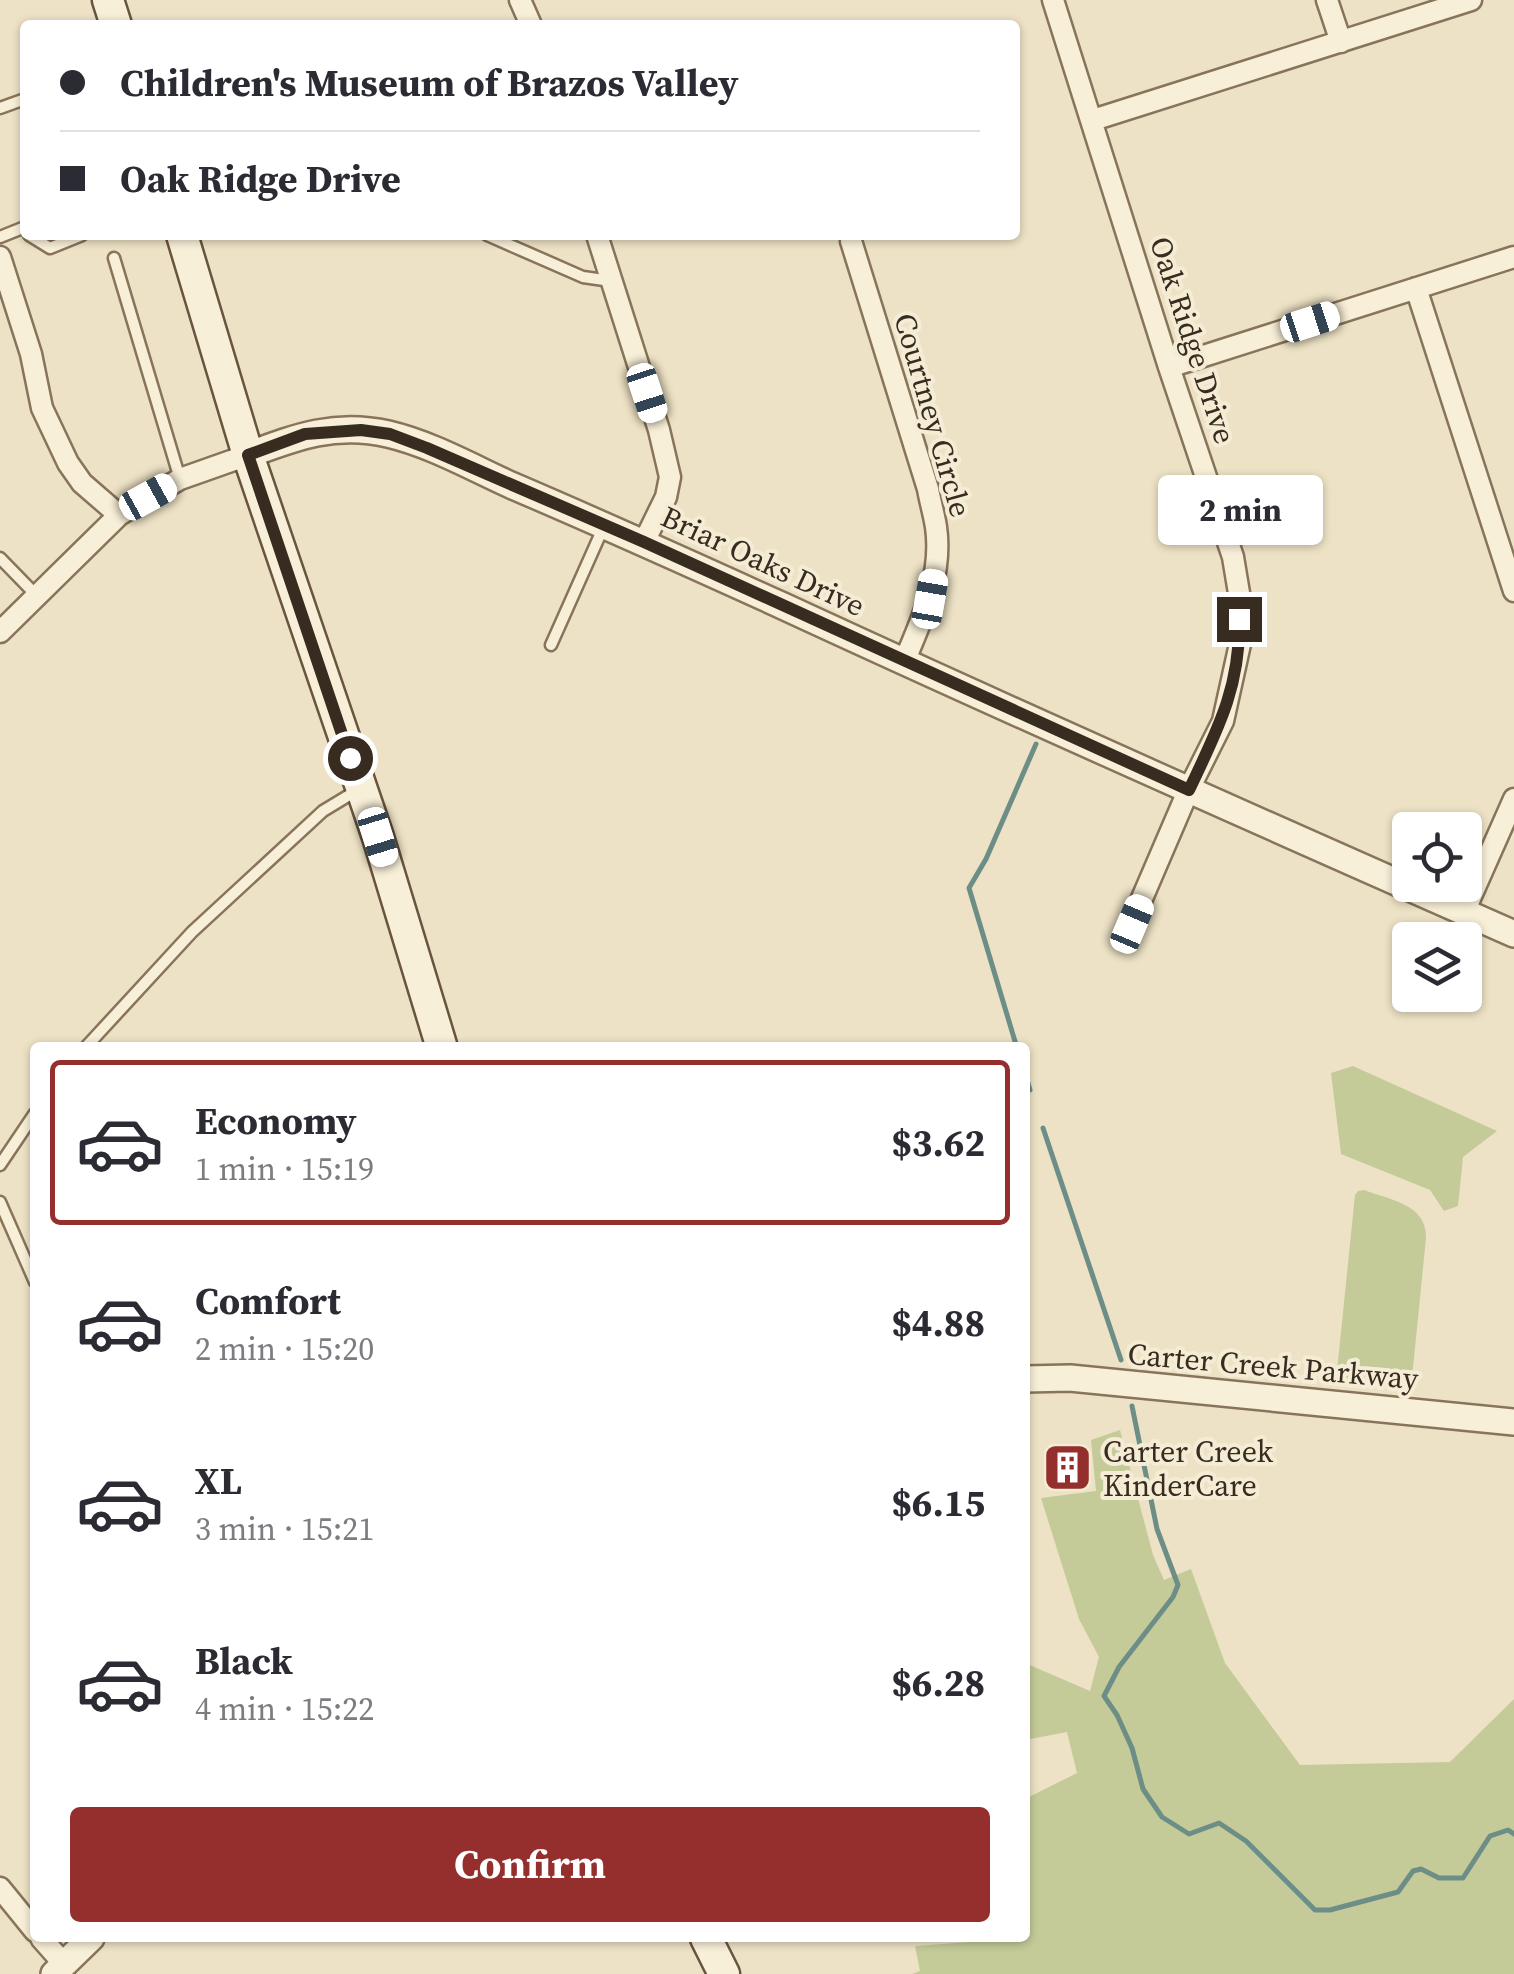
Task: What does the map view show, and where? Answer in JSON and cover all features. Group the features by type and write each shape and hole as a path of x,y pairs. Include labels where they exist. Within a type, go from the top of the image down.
{"main road":[{"path":"184,240 248,455 378,837 440,1042"},
{"path":"708,1942 722,1973"}],"street":[{"name":"Oak Ridge Drive","path":"1053,0 1233,557 1239,593 1240,644 1222,720 1132,924"},
{"path":"1327,0 1340,42"},
{"path":"1092,120 1470,0"},
{"path":"599,240 659,430 670,477 666,498 644,542"},
{"name":"Courtney Circle","path":"852,240 937,530 930,599 904,662"},
{"path":"0,257 8,311 31,354 42,408 68,463 82,482 119,516"},
{"path":"1169,367 1514,257"},
{"path":"1416,288 1514,591"},
{"name":"Briar Oaks Drive","path":"248,455 305,434 361,430 390,434 644,542 1514,934"},
{"path":"0,632 119,516 180,479 248,455"},
{"path":"1464,912 1514,799"},
{"name":"Carter Creek Parkway","path":"1030,1379 1070,1378 1514,1422"},
{"path":"0,1888 30,1925"},
{"path":"42,1942 59,1969 87,1942"}],"lane":[{"path":"38,240 50,248 70,240"},
{"path":"497,240 583,278 612,281"},
{"path":"114,258 180,479"},
{"path":"551,645 605,526"},
{"path":"0,558 37,596"},
{"path":"91,1042 192,932 323,811 360,788"},
{"path":"0,1165 30,1120"},
{"path":"0,1202 30,1271"}],"green space":[{"path":"1353,1066 1497,1131 1463,1157 1458,1206 1444,1211 1430,1190 1341,1154 1331,1073"},
{"path":"1364,1190 1405,1205 1425,1227 1412,1378 1406,1389 1336,1381 1355,1195"},
{"path":"1120,1430 1153,1555 1164,1580 1191,1569 1225,1663 1300,1765 1450,1762 1514,1699 1514,1974 912,1974 920,1971 915,1946 1030,1942 1030,1796 1077,1773 1067,1732 1030,1739 1030,1665 1090,1691 1099,1657 1079,1619 1041,1498 1096,1491 1091,1440"}],"waterway":[{"path":"1015,1042 969,888 986,859 1036,744"},
{"path":"1043,1128 1121,1360"},
{"path":"1132,1406 1157,1529 1178,1585 1119,1667 1104,1696 1132,1748 1143,1789 1162,1817 1189,1834 1219,1823 1246,1841 1315,1910 1330,1910 1398,1892 1413,1871 1421,1869 1439,1878 1463,1878 1490,1836 1508,1830 1514,1834"}],"place":[{"name":"Carter Creek KinderCare","path":"1068,1468"}],"route":[{"path":"350,758 248,455 305,434 361,430 390,434 427,448 644,542 1189,790 1222,720 1240,644 1239,619"}]}
